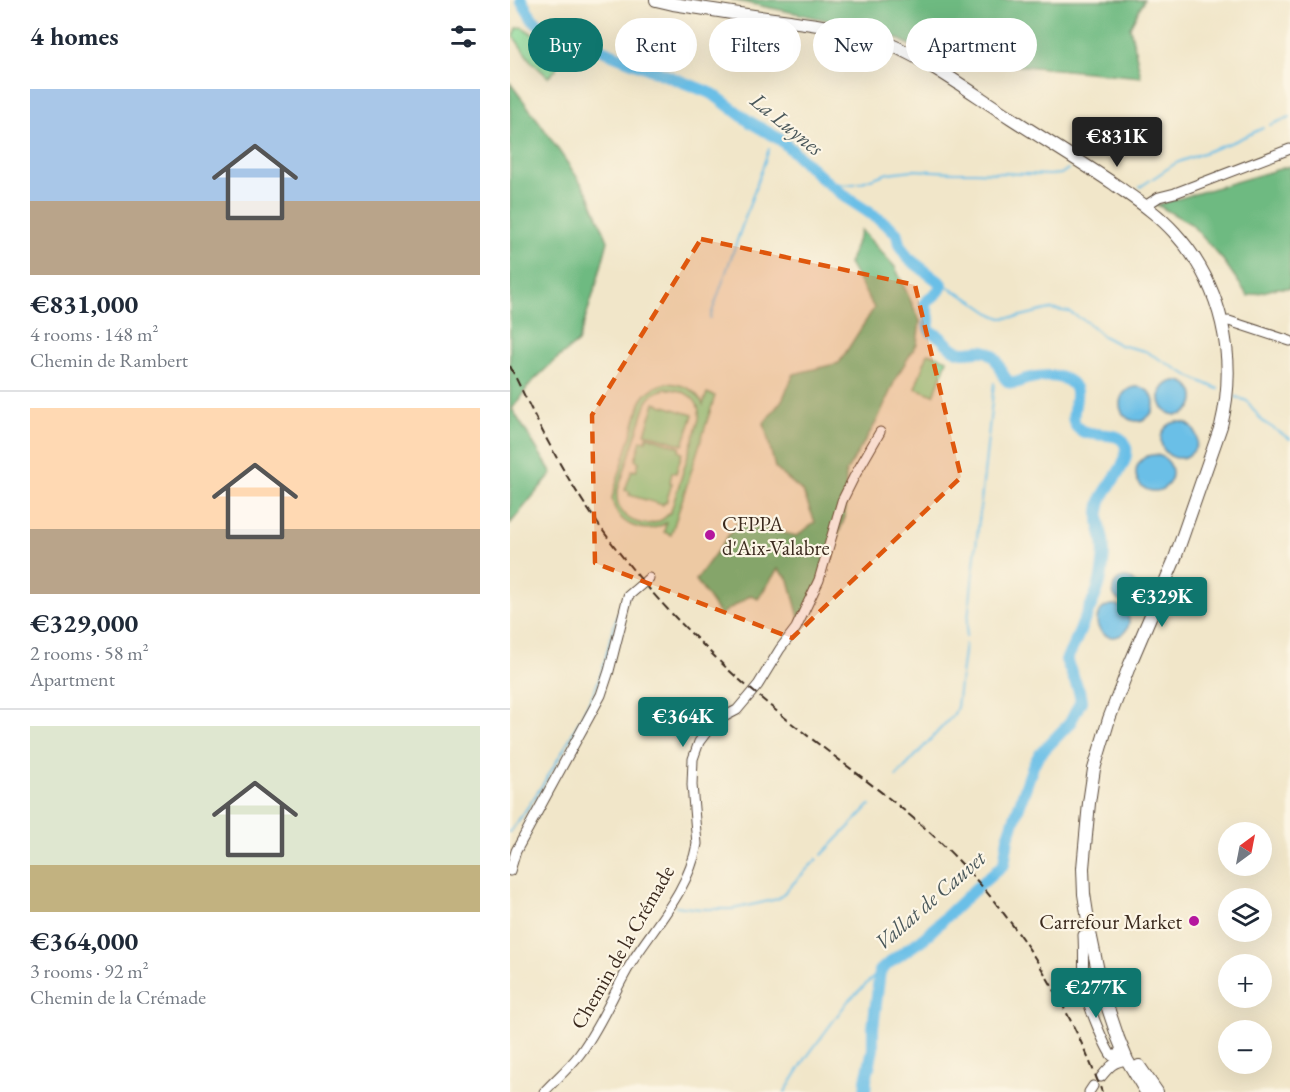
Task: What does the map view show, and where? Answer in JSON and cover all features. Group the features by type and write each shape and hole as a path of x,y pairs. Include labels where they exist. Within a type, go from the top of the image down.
{"main road":[{"path":"656,0 837,28 875,39 923,61 1083,163 1145,206 1174,232 1190,252 1215,301 1222,322 1227,357 1225,410 1174,561 1114,704 1099,750 1089,803 1083,868 1088,939 1102,990 1127,1060 1146,1092"},
{"path":"679,0 735,13"},
{"path":"1088,939 1123,1035 1157,1092"}],"street":[{"path":"1145,206 1159,197 1290,149"},
{"path":"1222,322 1229,321 1290,341"},
{"name":"Chemin de la Crémade","path":"544,1092 577,1057 590,1038 622,977 680,892 697,844 692,785 693,759 699,742 714,722 738,710 758,685 796,628 819,580 842,501 880,432"},
{"path":"510,870 516,851 601,695 628,596 649,578"},
{"path":"1101,1077 1112,1064 1127,1060"}],"highlighted area":[{"path":"701,239 915,285 961,477 792,638 595,563 592,415"}],"green space":[{"path":"732,0 1144,0 1130,27 1141,77 1037,67 1037,18 906,18 906,43 894,37 894,18 818,18"},
{"path":"522,27 528,31 528,57 514,37 517,28"},
{"path":"543,72 554,72 548,77"},
{"path":"510,83 588,193 608,241 578,342 530,384 512,409 552,473 510,524"},
{"path":"1290,166 1290,288 1277,288 1248,296 1223,260 1191,224 1157,205"},
{"path":"861,230 895,267 920,321 917,344 897,376 877,421 846,472 845,517 802,629 789,580 778,569 758,599 751,595 720,615 696,580 738,522 797,536 815,522 803,492 775,468 764,423 782,400 794,374 839,363 874,308 849,264"},
{"path":"928,353 947,360 934,395 915,388"},
{"path":"667,383 689,389 697,395 703,405 707,393 715,396 671,535 664,532 666,523 648,528 632,526 619,515 612,498 641,401 652,389","holes":["673,389 685,393 695,401 698,406 699,419 671,511 655,523 637,522 622,512 617,493 647,402 657,392"]},
{"path":"655,403 693,415 683,445 645,433"},
{"path":"647,436 680,447 679,451 682,453 676,473 672,472 670,482 672,483 666,503 663,505 629,495 630,492 625,490 632,470 636,471 639,462 635,460 641,440 646,441"}],"water":[{"path":"1177,381 1189,386 1194,398 1189,410 1177,415 1165,410 1160,398 1165,386"},
{"path":"1137,387 1149,392 1154,404 1149,416 1137,421 1125,416 1120,404 1125,392"},
{"path":"1179,422 1192,427 1197,440 1192,453 1179,458 1166,453 1161,440 1166,427"},
{"path":"1154,455 1167,460 1172,473 1167,486 1154,491 1141,486 1136,473 1141,460"},
{"path":"1125,578 1133,582 1137,590 1133,598 1125,602 1117,598 1113,590 1117,582"},
{"path":"1113,605 1124,610 1129,621 1124,632 1113,637 1102,632 1097,621 1102,610"}],"waterway":[{"name":"Vallat de Cauvet","path":"521,0 533,20 549,31 713,94 750,122 781,140 823,179 890,227 897,234 899,244 908,258 942,284 937,293 925,303 929,318 928,327 931,332 958,351 989,353 995,358 1003,376 1009,382 1015,383 1047,376 1067,380 1076,391 1074,413 1076,426 1087,433 1119,438 1126,447 1125,460 1103,496 1100,507 1099,520 1104,552 1099,586 1066,660 1081,701 1070,723 1039,755 1033,766 1008,838 1004,864 924,938 880,971 873,1028 873,1049 865,1092"},
{"path":"1270,125 1290,117"},
{"path":"1140,187 1176,163 1263,128"},
{"path":"710,318 769,149"},
{"path":"859,183 888,173 913,170 1049,175 1061,174 1068,169"},
{"path":"823,179 844,185 857,183"},
{"path":"942,284 1001,318 1017,317 1050,309 1069,312 1120,345 1145,351 1218,389"},
{"name":"Vallat de Cauvet","path":"996,360 996,368"},
{"path":"966,637 994,383"},
{"path":"1236,397 1247,401 1262,421 1290,439"},
{"path":"510,832 548,777 590,700 606,658 618,614"},
{"path":"896,777 954,714 957,707 965,644"},
{"path":"822,855 870,805"},
{"path":"676,906 733,909 778,899 817,859"},
{"path":"785,1092 806,1058 848,1001 880,971"}],"railway":[{"path":"510,366 554,453 584,503 629,565 662,603 739,680 926,829 982,886 1007,917 1051,984 1070,1019 1102,1092"}],"place":[{"name":"CFPPA d'Aix-Valabre","path":"710,535"},
{"name":"Carrefour Market","path":"1194,921"}],"water label":[{"name":"La Luynes","path":"787,124"}]}
